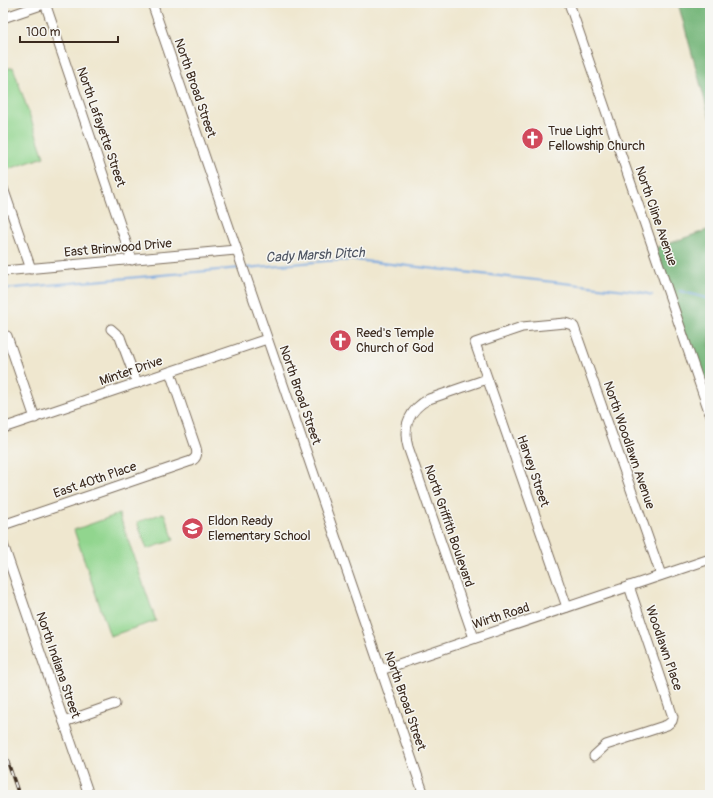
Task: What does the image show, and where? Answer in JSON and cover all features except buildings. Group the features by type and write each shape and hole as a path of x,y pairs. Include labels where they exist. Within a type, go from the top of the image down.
{"street":[{"path":"3,18 45,3"},
{"name":"North Lafayette Street","path":"45,3 132,260"},
{"name":"North Broad Street","path":"152,3 424,795"},
{"name":"North Cline Avenue","path":"569,3 710,414"},
{"path":"3,188 31,269"},
{"name":"East Brinwood Drive","path":"3,271 236,250"},
{"name":"North Woodlawn Avenue","path":"475,343 522,327 566,323 572,325 661,575"},
{"path":"111,329 120,337 136,383"},
{"path":"5,336 35,418"},
{"name":"Minter Drive","path":"3,428 267,339"},
{"name":"Harvey Street","path":"475,343 567,608"},
{"name":"East 40th Place","path":"3,525 194,459 197,452 196,448 170,372"},
{"name":"North Griffith Boulevard","path":"474,638 408,447 406,433 408,421 416,408 422,402 487,379"},
{"name":"North Indiana Street","path":"3,544 89,795"},
{"name":"Wirth Road","path":"381,670 710,559"},
{"name":"Woodlawn Place","path":"594,756 606,745 667,725 673,719 672,712 629,586"},
{"path":"64,722 115,704"}],"green space":[{"path":"678,3 710,3 710,119"},
{"path":"13,67 44,157 3,171 3,70"},
{"path":"710,229 710,404 653,249"},
{"path":"164,513 174,540 147,549 137,522"},
{"path":"119,514 156,621 110,636 74,530"}],"waterway":[{"name":"Cady Marsh Ditch","path":"245,268 355,260 635,291 652,295"},
{"name":"Cady Marsh Ditch","path":"3,289 241,268"},
{"name":"Cady Marsh Ditch","path":"680,291 710,299"}],"railway":[{"path":"3,748 19,795"}],"place":[{"name":"True Light Fellowship Church","path":"533,138"},
{"name":"Reed's Temple Church of God","path":"341,340"},
{"name":"Eldon Ready Elementary School","path":"193,528"}]}
